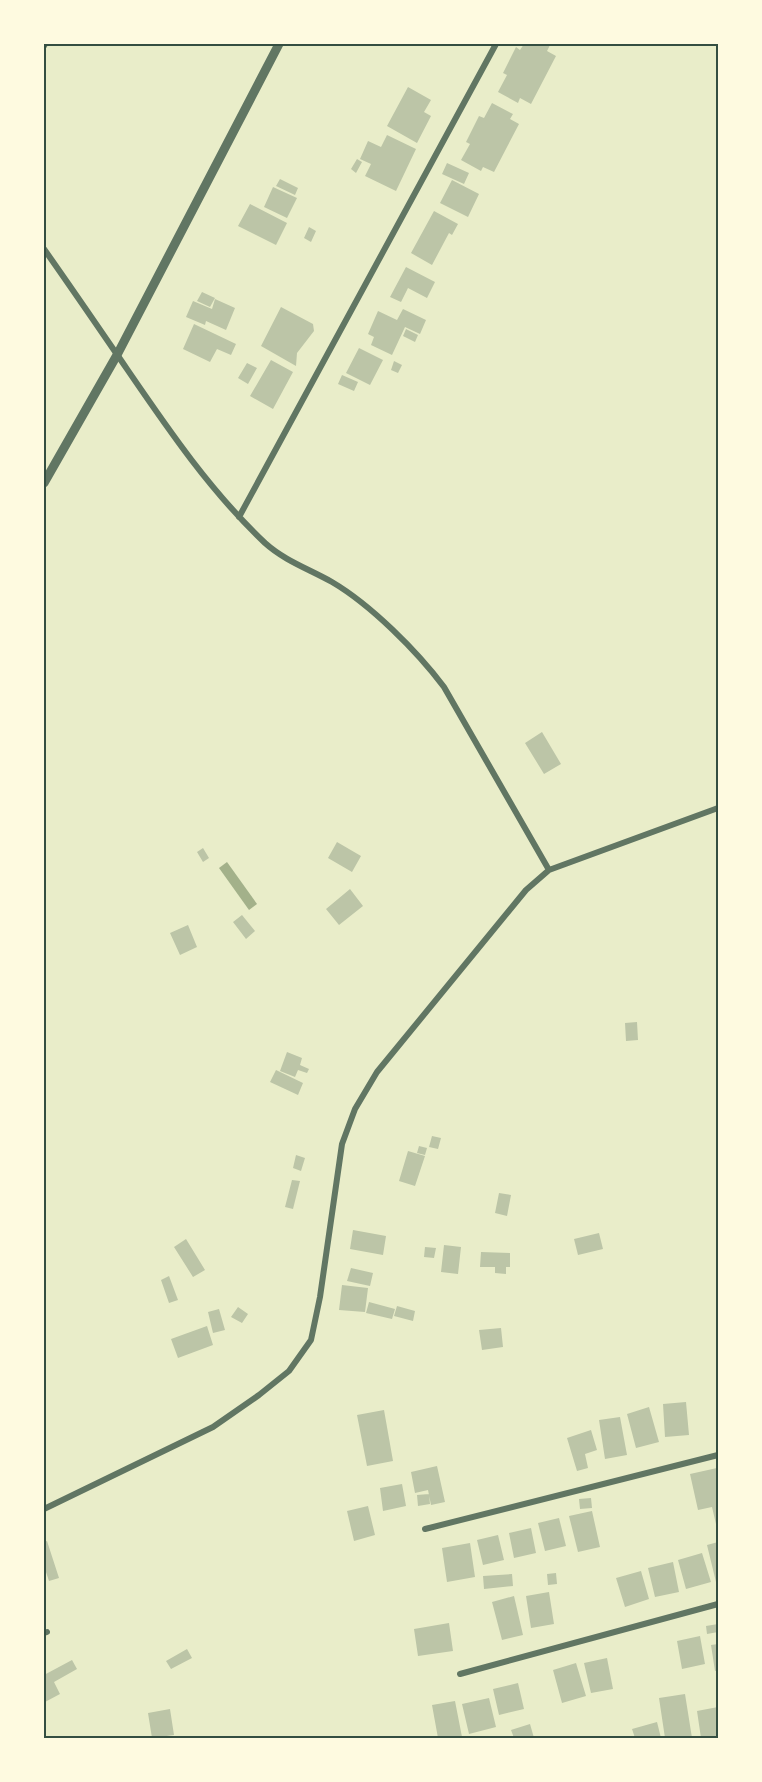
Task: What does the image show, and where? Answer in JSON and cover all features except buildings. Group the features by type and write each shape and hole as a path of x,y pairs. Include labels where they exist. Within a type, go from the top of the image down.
{"street":[{"path":"44,483 117,355 279,44"},
{"path":"239,517 496,44"},
{"path":"44,249 202,475 239,517 268,545 290,562 330,581 354,596 424,661 444,687 549,870"},
{"path":"44,1509 213,1427 289,1371 311,1340 320,1297 342,1143 355,1109 377,1072 526,890 549,870 718,808"},
{"path":"425,1529 718,1455"},
{"path":"460,1674 718,1604"}],"shaded area":[{"path":"227,862 257,904 249,910 219,868"}]}
